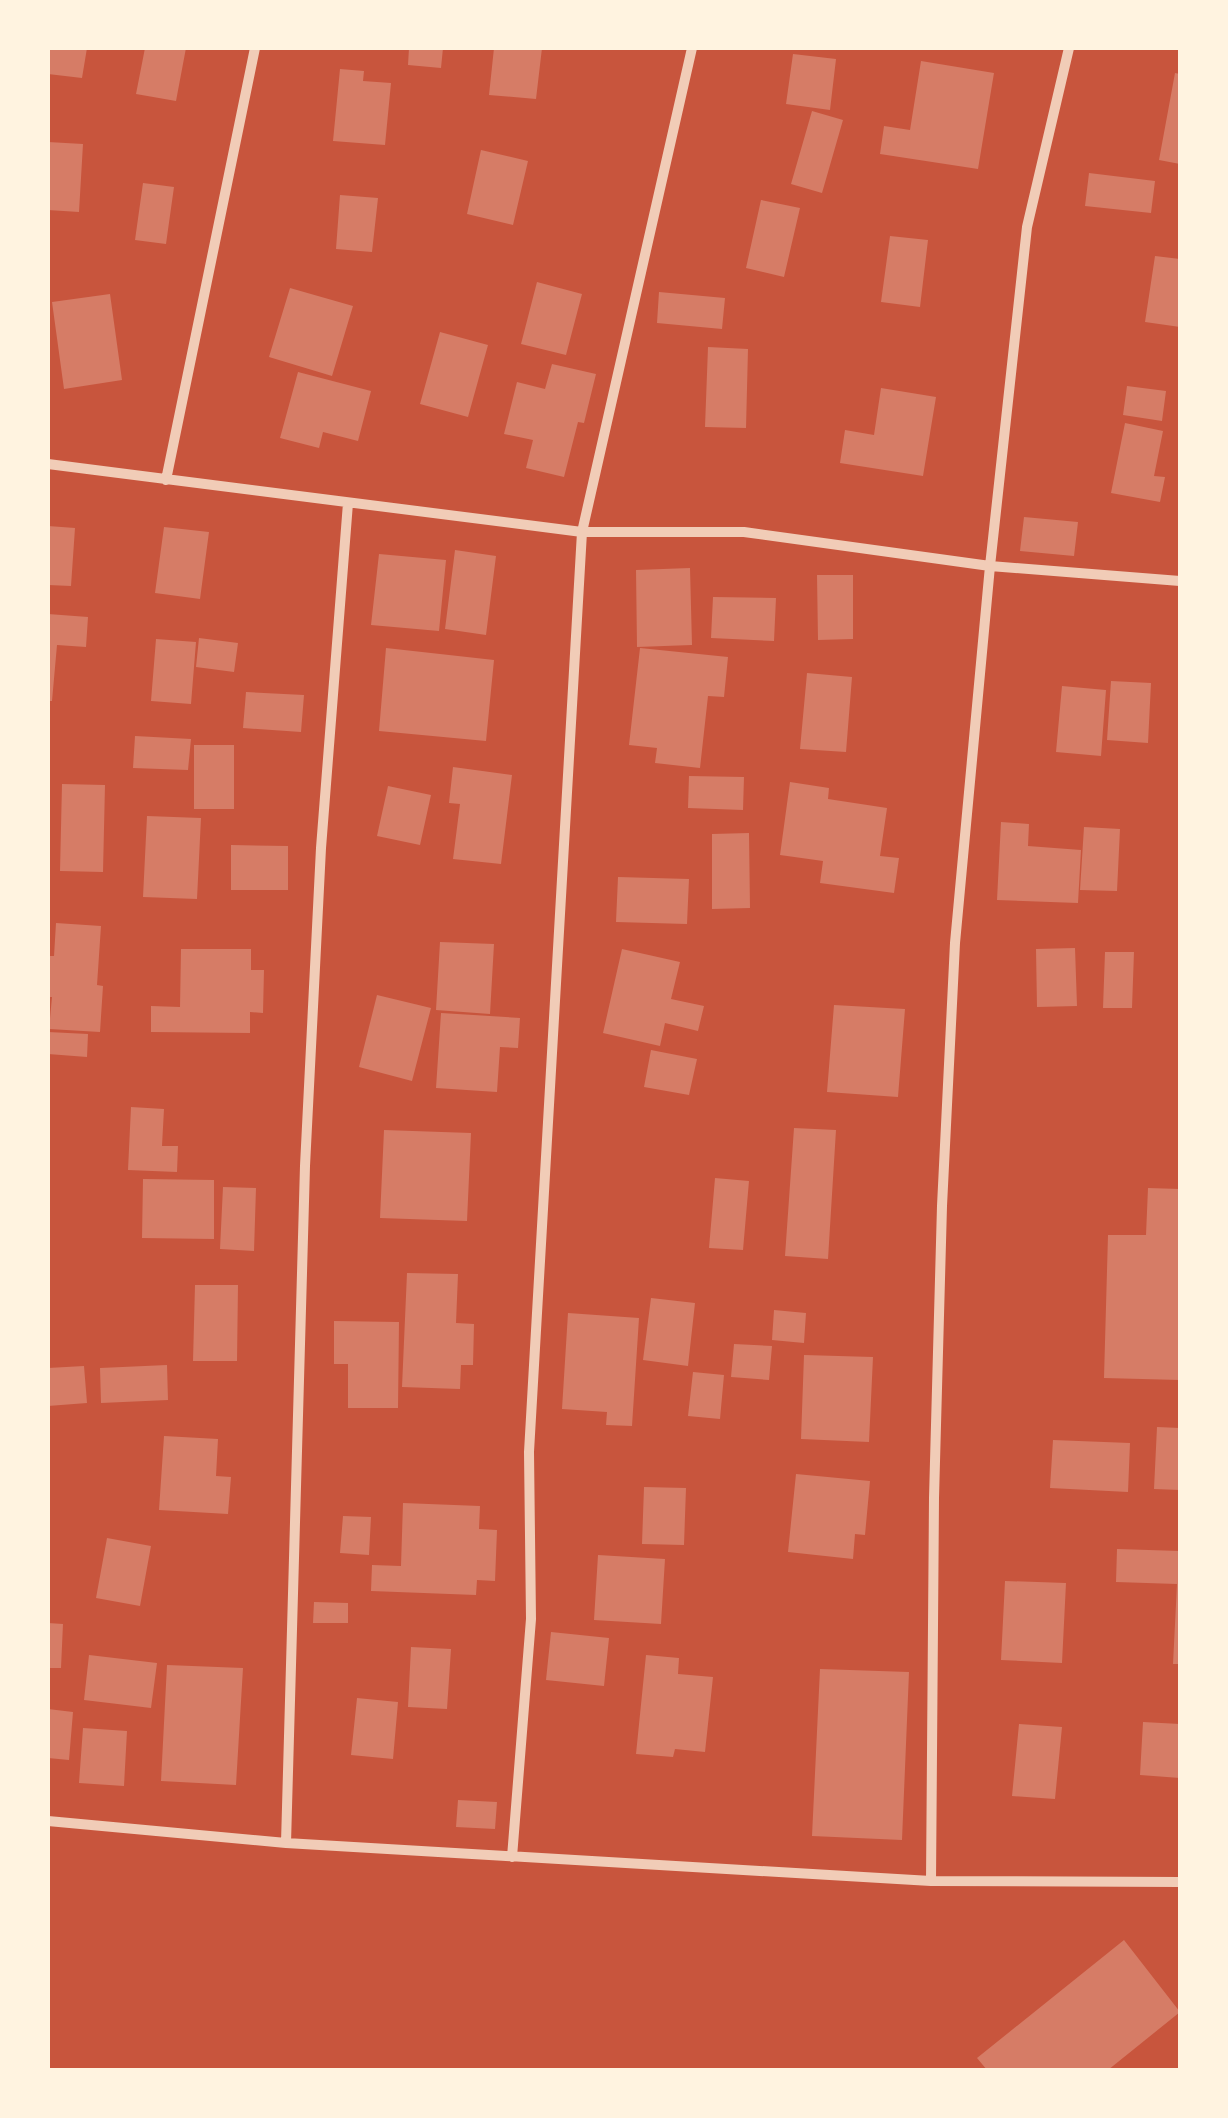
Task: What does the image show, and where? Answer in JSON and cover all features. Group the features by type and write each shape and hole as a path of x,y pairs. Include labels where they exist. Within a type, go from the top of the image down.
{"street":[{"path":"166,480 255,48"},
{"path":"512,1857 531,1618 529,1452 582,532 692,48"},
{"path":"931,1880 934,1498 942,1206 955,942 1027,227 1069,48"},
{"path":"48,464 582,532 744,532 990,566 1180,581"},
{"path":"286,1842 305,1166 321,848 348,503"},
{"path":"48,1821 286,1842 931,1880 1180,1882"}],"building":[{"path":"48,48 87,48 82,78 48,74"},
{"path":"145,48 186,48 176,101 136,94"},
{"path":"409,48 443,48 441,68 408,65"},
{"path":"494,48 542,48 536,99 489,95"},
{"path":"793,54 836,59 830,110 786,104"},
{"path":"921,61 994,73 978,169 880,154 884,126 910,130"},
{"path":"340,69 364,71 363,81 391,83 385,145 333,141"},
{"path":"1175,73 1180,74 1180,164 1159,160"},
{"path":"812,111 843,120 822,193 791,184"},
{"path":"48,142 83,144 79,212 48,210"},
{"path":"481,150 528,161 513,225 467,214"},
{"path":"1089,173 1155,181 1151,213 1085,206"},
{"path":"143,183 174,187 166,244 135,240"},
{"path":"340,195 378,198 372,252 336,249"},
{"path":"761,200 800,208 784,277 746,268"},
{"path":"890,236 928,240 920,307 881,302"},
{"path":"1155,256 1180,259 1180,327 1145,322"},
{"path":"537,282 582,294 566,355 521,344"},
{"path":"290,288 353,306 332,376 269,357"},
{"path":"659,292 725,298 722,329 657,323"},
{"path":"110,294 122,380 64,389 52,302"},
{"path":"440,332 488,345 468,417 420,404"},
{"path":"708,347 748,349 746,428 705,427"},
{"path":"552,364 596,374 584,423 578,422 564,477 526,468 533,440 504,434 517,382 545,389"},
{"path":"298,372 371,391 358,441 323,432 319,448 280,438"},
{"path":"1127,386 1166,391 1162,421 1123,415"},
{"path":"881,388 936,397 923,476 840,463 845,430 874,435"},
{"path":"1125,423 1163,431 1154,476 1165,477 1160,502 1111,493"},
{"path":"1024,517 1078,522 1074,556 1020,551"},
{"path":"48,526 75,528 71,586 48,585"},
{"path":"164,527 209,532 200,599 155,593"},
{"path":"455,550 496,556 486,635 445,629"},
{"path":"379,554 446,560 439,631 371,625"},
{"path":"690,568 692,645 637,647 636,570"},
{"path":"817,575 853,575 853,639 818,640"},
{"path":"713,597 776,598 774,641 711,638"},
{"path":"48,614 88,617 86,647 57,645 52,701 48,701"},
{"path":"199,638 238,643 234,672 196,667"},
{"path":"156,639 196,642 191,704 151,701"},
{"path":"386,648 494,660 486,741 379,731"},
{"path":"640,648 728,657 724,697 708,696 700,768 655,763 657,748 629,745"},
{"path":"807,673 852,677 846,752 800,749"},
{"path":"1111,681 1151,683 1148,743 1107,740"},
{"path":"1062,686 1106,690 1101,756 1056,752"},
{"path":"246,692 304,695 301,732 243,728"},
{"path":"135,736 191,739 188,770 133,768"},
{"path":"194,745 234,745 234,809 194,809"},
{"path":"453,767 512,775 501,864 453,859 460,804 449,803"},
{"path":"689,776 744,777 743,810 688,808"},
{"path":"790,782 829,788 828,799 887,808 880,856 899,858 894,893 820,883 823,861 780,855"},
{"path":"62,784 105,785 103,872 60,871"},
{"path":"388,786 431,795 420,845 377,836"},
{"path":"147,816 201,818 197,899 143,897"},
{"path":"1001,822 1029,824 1028,846 1081,850 1078,903 997,900"},
{"path":"1084,827 1120,829 1117,891 1080,890"},
{"path":"749,833 750,908 712,909 712,834"},
{"path":"231,845 288,846 288,890 231,890"},
{"path":"618,877 689,879 687,924 616,922"},
{"path":"56,923 101,926 97,985 103,986 100,1032 49,1029 52,997 48,997 48,956 54,956"},
{"path":"440,942 494,944 490,1014 436,1010"},
{"path":"1075,948 1077,1006 1037,1007 1036,949"},
{"path":"181,949 251,949 251,970 264,970 263,1013 250,1012 250,1033 151,1032 151,1006 180,1007"},
{"path":"622,949 680,962 671,999 704,1006 698,1031 665,1023 660,1046 603,1033"},
{"path":"1105,952 1134,952 1132,1008 1103,1008"},
{"path":"377,995 431,1008 412,1081 359,1067"},
{"path":"834,1005 905,1009 898,1097 827,1092"},
{"path":"441,1013 520,1018 518,1048 500,1047 497,1092 436,1088"},
{"path":"48,1032 88,1034 87,1057 48,1054"},
{"path":"651,1050 697,1059 689,1095 644,1087"},
{"path":"131,1107 164,1109 162,1146 178,1146 177,1172 128,1170"},
{"path":"794,1128 836,1130 828,1259 785,1256"},
{"path":"384,1130 471,1133 467,1221 380,1218"},
{"path":"715,1178 749,1181 743,1250 709,1248"},
{"path":"143,1179 214,1180 214,1239 142,1238"},
{"path":"223,1187 256,1188 254,1251 220,1249"},
{"path":"1148,1188 1180,1189 1180,1380 1104,1378 1108,1235 1146,1235"},
{"path":"407,1273 458,1274 456,1323 474,1324 473,1365 461,1365 460,1389 402,1387"},
{"path":"195,1285 238,1285 237,1361 193,1361"},
{"path":"651,1298 695,1303 688,1366 643,1360"},
{"path":"774,1310 806,1313 804,1343 772,1340"},
{"path":"568,1313 639,1318 632,1426 606,1425 607,1412 562,1409"},
{"path":"334,1321 399,1322 398,1408 348,1408 348,1364 334,1364"},
{"path":"734,1344 772,1346 769,1380 731,1377"},
{"path":"804,1355 873,1357 869,1442 801,1439"},
{"path":"167,1365 168,1400 101,1403 100,1368"},
{"path":"84,1366 87,1403 48,1406 48,1368"},
{"path":"693,1372 724,1375 720,1419 688,1416"},
{"path":"1157,1427 1180,1428 1180,1490 1154,1489"},
{"path":"164,1436 218,1439 216,1476 231,1477 228,1514 159,1510"},
{"path":"1053,1440 1130,1443 1128,1492 1050,1488"},
{"path":"796,1474 870,1481 865,1535 855,1534 853,1559 788,1552"},
{"path":"644,1487 686,1488 684,1545 642,1544"},
{"path":"403,1503 480,1506 479,1529 497,1530 495,1581 477,1580 476,1595 371,1591 372,1565 401,1566"},
{"path":"343,1516 371,1517 369,1555 340,1553"},
{"path":"107,1538 151,1546 140,1606 96,1598"},
{"path":"1117,1549 1180,1551 1180,1664 1173,1664 1177,1584 1116,1582"},
{"path":"598,1555 665,1559 661,1624 594,1620"},
{"path":"1005,1581 1066,1583 1062,1663 1001,1660"},
{"path":"314,1602 348,1603 348,1623 313,1623"},
{"path":"48,1623 63,1624 61,1668 48,1668"},
{"path":"551,1632 609,1638 604,1686 546,1680"},
{"path":"411,1647 451,1649 447,1709 408,1707"},
{"path":"89,1655 157,1663 151,1708 84,1700"},
{"path":"646,1655 679,1658 678,1674 713,1677 705,1752 675,1749 673,1757 636,1754"},
{"path":"167,1665 243,1668 236,1785 161,1781"},
{"path":"820,1669 909,1672 902,1840 812,1836"},
{"path":"357,1698 398,1702 393,1759 351,1755"},
{"path":"48,1709 73,1712 69,1760 48,1758"},
{"path":"1143,1722 1180,1724 1180,1778 1140,1775"},
{"path":"1019,1724 1062,1727 1055,1799 1012,1796"},
{"path":"83,1728 127,1731 124,1786 79,1783"},
{"path":"458,1800 497,1802 495,1829 456,1827"},
{"path":"1124,1940 1180,2012 1108,2070 987,2070 977,2058"}]}
